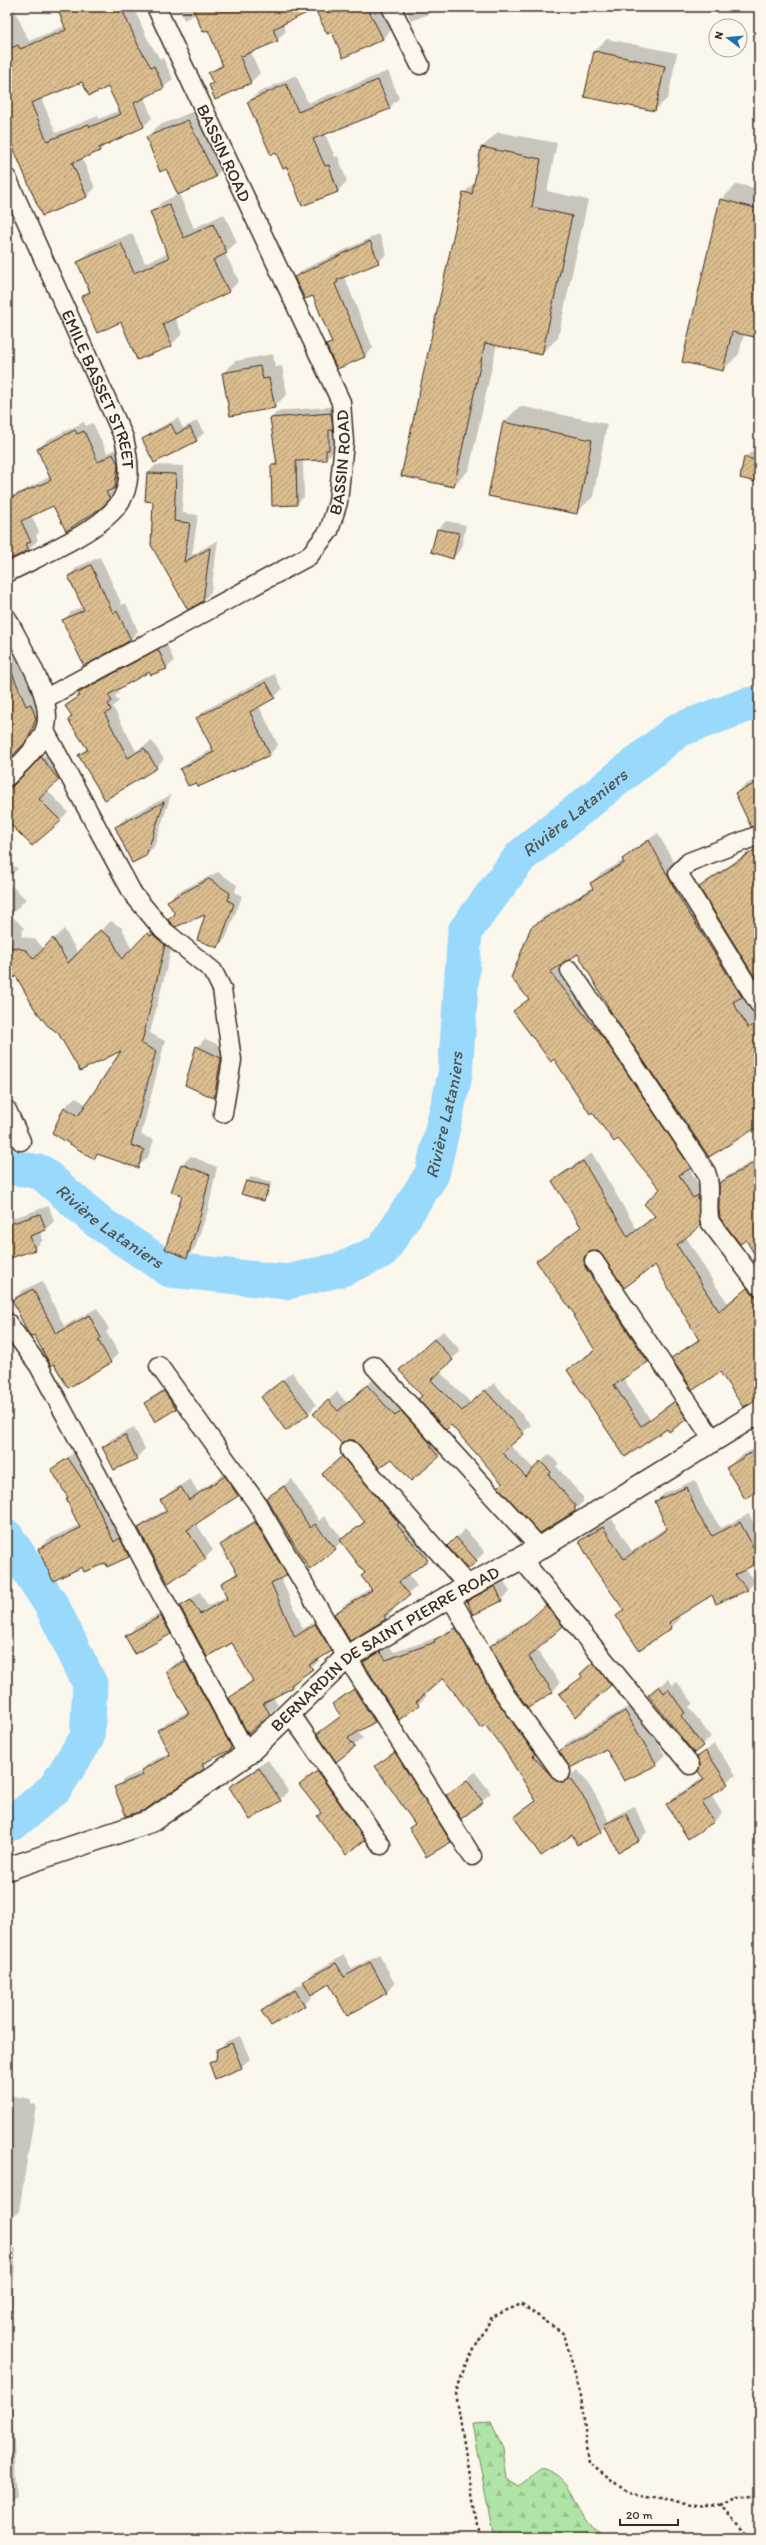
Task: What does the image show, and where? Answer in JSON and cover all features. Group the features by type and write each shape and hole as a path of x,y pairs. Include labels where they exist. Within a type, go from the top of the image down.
{"main road":[{"name":"BERNARDIN DE SAINT PIERRE ROAD","path":"7,1869 151,1821 246,1754 347,1657 459,1591 520,1557 540,1548 759,1412"}],"street":[{"name":"BASSIN ROAD","path":"46,698 309,556 329,532 339,495 344,442 341,402 156,7"},
{"path":"391,7 420,65"},
{"name":"EMILE BASSET STREET","path":"7,178 124,438 130,464 127,485 119,505 95,527 7,573"},
{"path":"7,618 46,698 46,725 133,894 163,930 213,971 222,989 232,1060 223,1113"},
{"path":"7,777 28,756 46,725"},
{"path":"759,835 689,862 678,873 759,1004"},
{"path":"570,970 706,1172 711,1190 708,1210 710,1222 759,1286"},
{"path":"7,1110 21,1141"},
{"path":"594,1261 713,1440"},
{"path":"7,1322 39,1366 246,1754"},
{"path":"159,1366 256,1502 347,1657 472,1856"},
{"path":"374,1366 540,1548"},
{"path":"350,1450 459,1591 504,1693 561,1772"},
{"path":"520,1557 690,1765"},
{"path":"290,1713 381,1845"}],"path":[{"path":"479,2538 456,2393 465,2366 492,2317 521,2304 564,2334 581,2396 589,2463 628,2494 698,2505 721,2506 737,2498 759,2495"},
{"path":"721,2506 749,2538"}],"green space":[{"path":"491,2423 503,2449 507,2478 519,2486 542,2468 552,2472 560,2477 570,2489 589,2524 610,2538 494,2538 472,2424"}],"building":[{"path":"57,7 121,7 139,47 151,67 154,66 164,88 134,103 144,127 99,148 100,151 72,163 87,197 42,216 12,145 7,148 7,50 18,45 20,49 66,30","holes":["82,82 89,96 108,87 121,114 90,127 89,124 47,141 31,103"]},
{"path":"192,7 367,7 383,39 343,58 332,32 327,34 315,9 273,29 278,41 240,57 251,83 215,100 209,85 213,83 208,73 223,66 208,30 203,32"},
{"path":"594,51 665,66 655,111 584,97"},
{"path":"378,80 390,109 313,139 325,166 329,165 338,192 302,206 287,167 283,169 276,153 271,155 247,102 286,84 298,112"},
{"path":"188,120 216,177 178,195 166,169 160,172 146,137"},
{"path":"481,147 541,159 532,207 572,216 542,355 485,343 454,487 401,476 463,192 472,194"},
{"path":"720,199 759,209 759,338 732,332 723,371 682,362"},
{"path":"169,204 184,238 213,224 227,253 213,260 229,292 163,324 172,346 137,360 121,322 97,333 81,297 90,292 77,262 121,243 134,273 169,258 150,212"},
{"path":"370,241 379,263 337,280 338,282 335,284 365,357 337,369 326,345 332,343 313,296 305,299 294,277"},
{"path":"260,366 263,379 269,378 275,408 230,416 222,373"},
{"path":"331,413 333,430 329,430 329,450 326,450 326,460 296,461 297,505 272,506 271,465 277,465 270,418"},
{"path":"503,422 592,440 577,514 488,496"},
{"path":"171,424 176,434 190,427 197,441 154,463 142,439"},
{"path":"75,430 77,434 84,431 98,462 113,454 118,464 115,488 106,492 110,499 101,508 66,531 53,506 21,521 31,542 26,544 29,550 7,561 7,492 10,498 51,480 37,449"},
{"path":"744,457 759,461 756,482 740,478"},
{"path":"147,473 176,474 174,521 190,523 184,562 210,548 203,601 188,610 151,545 153,502 145,501"},
{"path":"437,529 459,533 453,559 431,552"},
{"path":"91,565 113,613 117,611 131,640 84,666 62,620 84,610 68,576"},
{"path":"158,649 167,669 151,675 149,672 108,695 112,701 108,704 111,710 105,714 128,758 144,748 157,768 105,800 78,755 88,750 68,720 72,716 65,706 80,696 78,693"},
{"path":"7,661 26,706 31,704 36,719 28,739 7,762"},
{"path":"266,682 275,698 250,712 270,755 198,787 196,783 188,786 180,769 214,752 196,718"},
{"path":"41,757 59,780 39,799 61,821 32,846 7,821 7,792"},
{"path":"759,782 759,825 751,827 735,793"},
{"path":"164,802 146,856 132,863 115,827"},
{"path":"649,840 680,899 742,997 733,1002 748,1028 759,1021 759,1126 709,1157 614,1017 578,954 550,972 604,1039 691,1168 679,1175 693,1198 698,1195 700,1226 677,1245 707,1293 719,1311 747,1288 759,1301 759,1400 743,1407 720,1372 693,1390 671,1358 699,1340 655,1265 624,1288 602,1255 598,1251 589,1252 584,1257 585,1267 648,1362 614,1385 641,1426 675,1401 687,1419 669,1432 667,1429 625,1457 567,1370 595,1350 573,1316 575,1315 536,1261 581,1227 552,1181 583,1161 628,1237 655,1216 644,1204 660,1189 618,1139 614,1142 592,1112 590,1114 554,1059 551,1062 513,1011 529,999 511,978 531,927 593,889 590,883 624,863 622,859"},
{"path":"759,847 759,984 699,887"},
{"path":"209,879 230,893 228,900 234,904 218,948 197,940 205,915 175,927 168,920 175,914 167,901"},
{"path":"100,930 111,938 122,959 147,933 151,936 153,934 165,945 142,1042 140,1043 156,1051 131,1145 144,1150 138,1168 97,1154 94,1159 52,1133 64,1107 78,1116 121,1051 80,1071 58,1033 47,1025 34,1008 16,976 7,984 7,946 26,950 34,959 53,938 68,963"},
{"path":"196,1046 221,1058 214,1098 185,1085"},
{"path":"759,1160 759,1262 746,1240 740,1244 720,1218 719,1183"},
{"path":"181,1164 210,1175 200,1217 187,1258 165,1249 182,1195 171,1192"},
{"path":"246,1181 269,1186 264,1201 241,1194"},
{"path":"40,1214 46,1230 30,1236 35,1250 7,1259 7,1225"},
{"path":"33,1289 56,1334 89,1315 101,1338 98,1340 111,1363 68,1388 54,1364 51,1366 34,1335 31,1337 29,1335 12,1300"},
{"path":"434,1339 453,1360 431,1380 462,1411 485,1390 524,1434 502,1453 526,1477 540,1461 551,1472 549,1475 575,1505 575,1511 540,1533 498,1487 502,1483 451,1425 446,1430 418,1399 422,1396 399,1370"},
{"path":"283,1380 309,1414 286,1431 261,1397"},
{"path":"367,1385 395,1416 401,1411 432,1445 430,1446 439,1457 411,1481 392,1459 379,1468 354,1440 348,1440 342,1444 313,1414 328,1400 338,1411"},
{"path":"164,1391 176,1409 155,1422 144,1403"},
{"path":"125,1435 137,1459 114,1470 102,1447"},
{"path":"754,1451 759,1459 759,1490 745,1499 726,1468"},
{"path":"342,1456 399,1523 397,1525 428,1560 399,1582 410,1595 384,1616 386,1619 350,1641 334,1614 372,1590 361,1576 365,1573 340,1540 365,1522 322,1474"},
{"path":"68,1458 88,1488 114,1542 120,1538 129,1557 107,1567 106,1563 84,1572 82,1567 53,1581 38,1549 80,1528 66,1499 68,1498 51,1469"},
{"path":"225,1476 238,1496 187,1530 206,1559 168,1583 138,1528 167,1511 160,1500 181,1487 189,1500"},
{"path":"284,1486 310,1528 315,1524 336,1549 310,1570 266,1498"},
{"path":"687,1487 697,1513 712,1536 740,1522 759,1558 759,1562 735,1575 748,1590 716,1604 712,1595 669,1622 672,1628 639,1650 616,1616 624,1610 595,1570 579,1541 603,1527 624,1559 667,1529 655,1501"},
{"path":"255,1522 287,1575 271,1583 295,1637 315,1624 332,1651 309,1665 313,1669 291,1685 292,1688 263,1703 270,1714 248,1734 229,1698 253,1681 232,1643 207,1657 180,1606 191,1600 200,1614 227,1599 221,1583 238,1574 220,1545"},
{"path":"456,1537 477,1561 468,1569 447,1546"},
{"path":"495,1586 502,1601 473,1615 467,1601"},
{"path":"546,1605 563,1626 529,1657 553,1692 528,1708 513,1687 490,1646 526,1623"},
{"path":"161,1616 171,1634 135,1654 125,1636"},
{"path":"456,1628 495,1698 535,1754 533,1756 556,1781 562,1782 569,1778 587,1802 602,1832 577,1845 572,1835 541,1856 514,1817 536,1801 503,1748 485,1725 481,1728 443,1678 416,1702 419,1705 399,1720 363,1662 380,1652 386,1660 435,1642 434,1640"},
{"path":"185,1661 231,1746 230,1750 202,1764 204,1769 145,1810 126,1816 114,1787 143,1775 141,1770 170,1755 157,1730 189,1714 166,1671"},
{"path":"593,1662 611,1685 576,1717 559,1694 582,1677 580,1674"},
{"path":"659,1686 664,1693 668,1689 685,1713 681,1716 703,1746 694,1753 648,1695"},
{"path":"354,1689 375,1722 348,1738 355,1747 336,1762 317,1734 341,1716 332,1704"},
{"path":"625,1711 657,1765 624,1781 606,1749 570,1768 559,1751"},
{"path":"706,1751 728,1784 702,1803 714,1822 688,1839 666,1804 704,1780 698,1771 700,1764 697,1757"},
{"path":"395,1752 451,1842 426,1857 409,1828 415,1824 375,1766"},
{"path":"259,1768 281,1801 250,1820 229,1787"},
{"path":"317,1771 365,1840 346,1855 317,1816 321,1813 299,1785"},
{"path":"467,1780 483,1802 461,1819 446,1795"},
{"path":"626,1814 639,1841 618,1852 605,1824"},
{"path":"370,1962 387,1993 347,2016 329,1984 311,1995 303,1981 336,1963 344,1977"},
{"path":"295,1990 305,2006 271,2026 261,2011"},
{"path":"232,2043 242,2068 215,2079 209,2063 216,2060 217,2049"}],"waterway":[{"name":"Rivière Lataniers","path":"7,1167 41,1172 97,1221 170,1270 287,1282 342,1269 382,1251 432,1174 455,1075 465,931 521,856 678,730 747,705 759,703"},
{"name":"Rivière Lataniers","path":"7,1537 52,1606 90,1684 87,1738 55,1788 13,1823 7,1824"}]}
